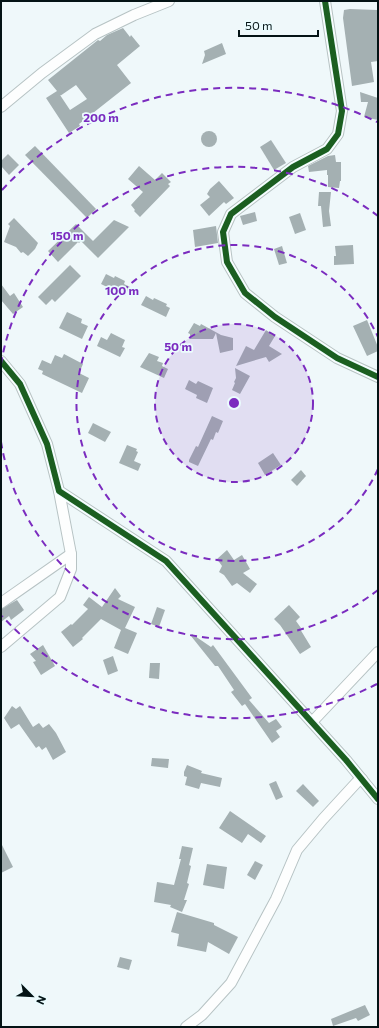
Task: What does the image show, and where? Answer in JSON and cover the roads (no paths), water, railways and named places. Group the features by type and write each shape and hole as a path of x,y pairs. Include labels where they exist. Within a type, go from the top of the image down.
{"street":[{"path":"1,107 42,73 95,34 134,15 169,1"},
{"path":"325,1 342,111 338,134 327,149 293,167 231,214 223,232 227,262 245,293 275,318 337,358 378,377"},
{"path":"1,361 20,384 47,444 59,491 71,554 71,569 60,597 1,647"},
{"path":"59,491 166,561 312,722 378,798"},
{"path":"1,603 71,554"},
{"path":"312,722 378,652"},
{"path":"186,1027 202,1016 231,983 276,899 297,850 323,819 357,782 362,779"}]}
